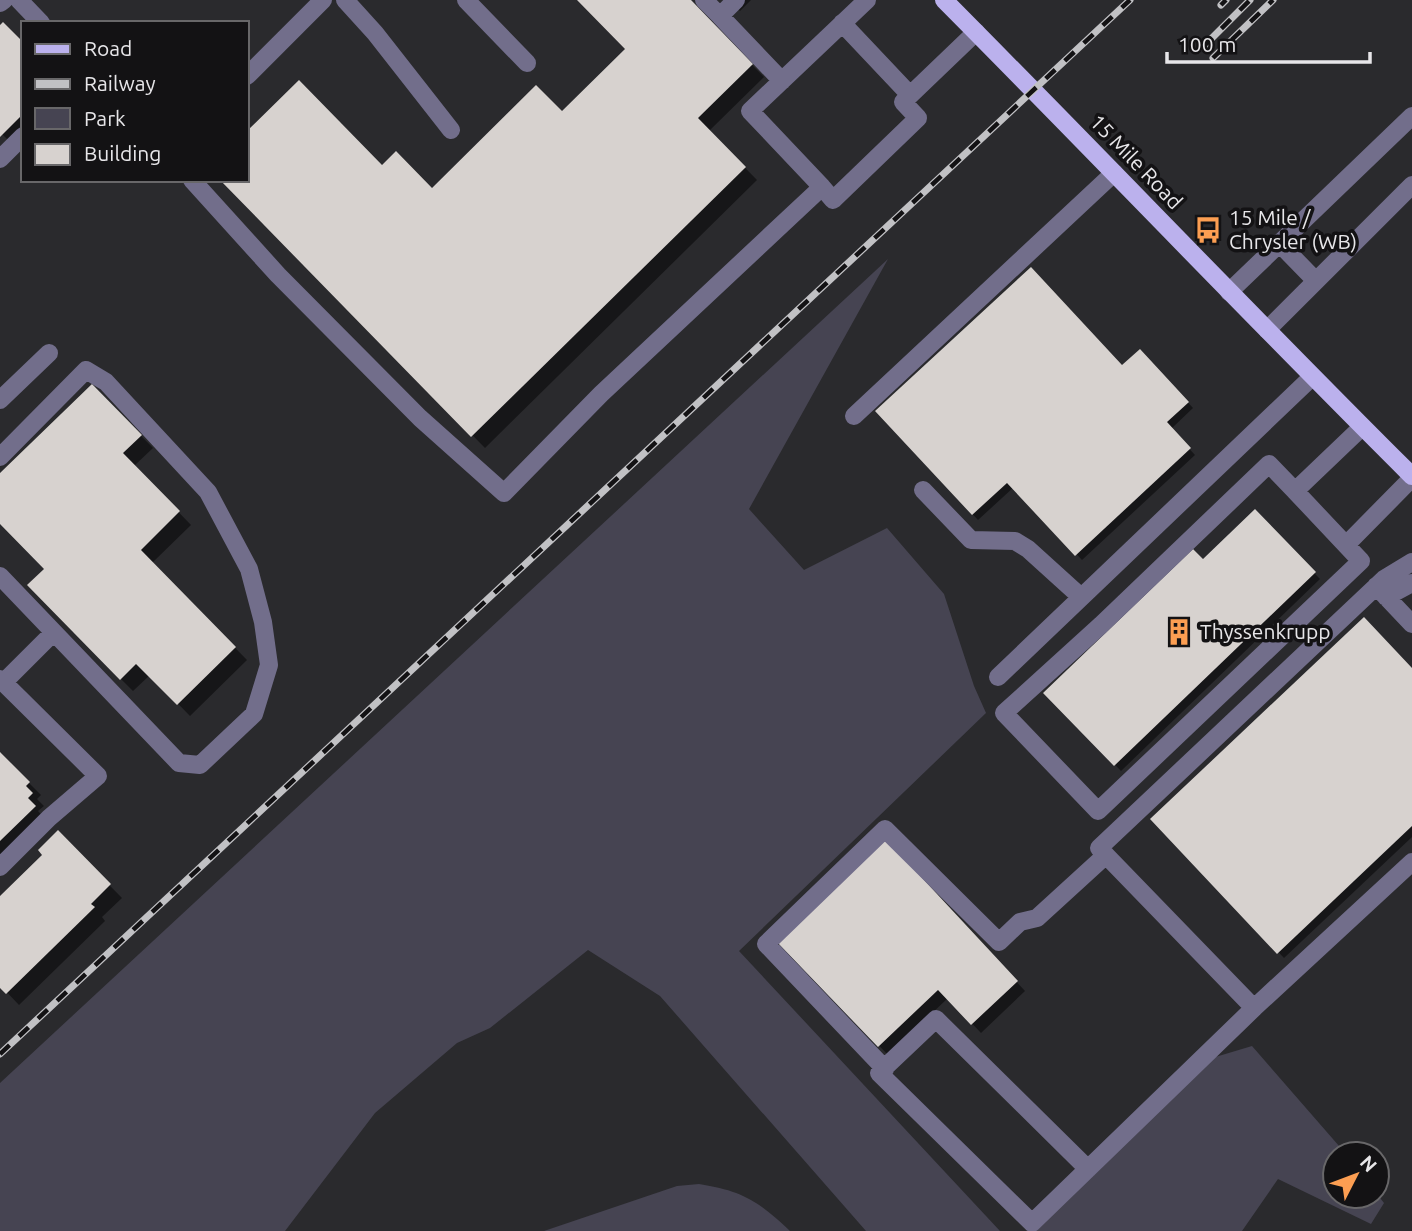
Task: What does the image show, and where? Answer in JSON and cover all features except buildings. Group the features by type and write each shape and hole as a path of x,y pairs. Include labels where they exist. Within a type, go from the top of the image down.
{"main road":[{"name":"15 Mile Road","path":"944,0 1412,477"}],"street":[{"path":"19,0 39,21"},
{"path":"248,75 323,0"},
{"path":"345,0 375,33 451,130"},
{"path":"466,0 527,63"},
{"path":"704,0 782,81"},
{"path":"720,16 736,0"},
{"path":"861,2 750,111 834,200 918,118 903,102 976,32"},
{"path":"842,23 910,95"},
{"path":"1229,292 1412,116"},
{"path":"0,159 21,138"},
{"path":"854,416 1114,173"},
{"path":"194,182 278,275 410,408 504,493 601,394 822,187"},
{"path":"1267,330 1412,185"},
{"path":"1279,243 1316,281"},
{"path":"0,400 49,353"},
{"path":"0,457 86,370 106,382 208,492 249,569 263,622 269,665 254,714 200,765 179,762 0,576"},
{"path":"998,677 1312,377"},
{"path":"1295,491 1362,427"},
{"path":"1269,464 1295,491 1361,561 1098,811 1004,713 1101,625 1269,464"},
{"path":"1346,545 1412,477"},
{"path":"923,490 971,540 1015,541 1028,549 1081,597"},
{"path":"1381,592 1384,579 1412,562"},
{"path":"1254,1008 1099,848 1381,592 1412,583"},
{"path":"1381,592 1412,624"},
{"path":"0,867 49,818 98,776 2,680 52,633"},
{"path":"885,1069 766,944 885,829 999,942 1020,922 1037,918 1106,855"},
{"path":"1088,1169 936,1019 879,1073 1032,1223 1088,1169 1254,1008 1412,862"}],"green space":[{"path":"888,259 749,509 804,570 887,528 944,594 974,686 986,713 739,951 1000,1231 866,1231 660,996 588,950 490,1028 457,1043 375,1113 285,1231 0,1231 0,1083"},
{"path":"1252,1046 1334,1140 1321,1140 1321,1200 1278,1179 1242,1231 1031,1231 1212,1058"},
{"path":"699,1184 727,1190 749,1199 790,1231 544,1231 677,1186"},
{"path":"1342,1210 1380,1210 1371,1224"}],"railway":[{"path":"0,1054 1130,0"},
{"path":"1221,5 1226,0"},
{"path":"1203,47 1250,0"},
{"path":"1213,58 1273,0"}],"place":[{"name":"15 Mile / Chrysler (WB)","path":"1208,230"},
{"name":"Thyssenkrupp","path":"1179,632"}]}
